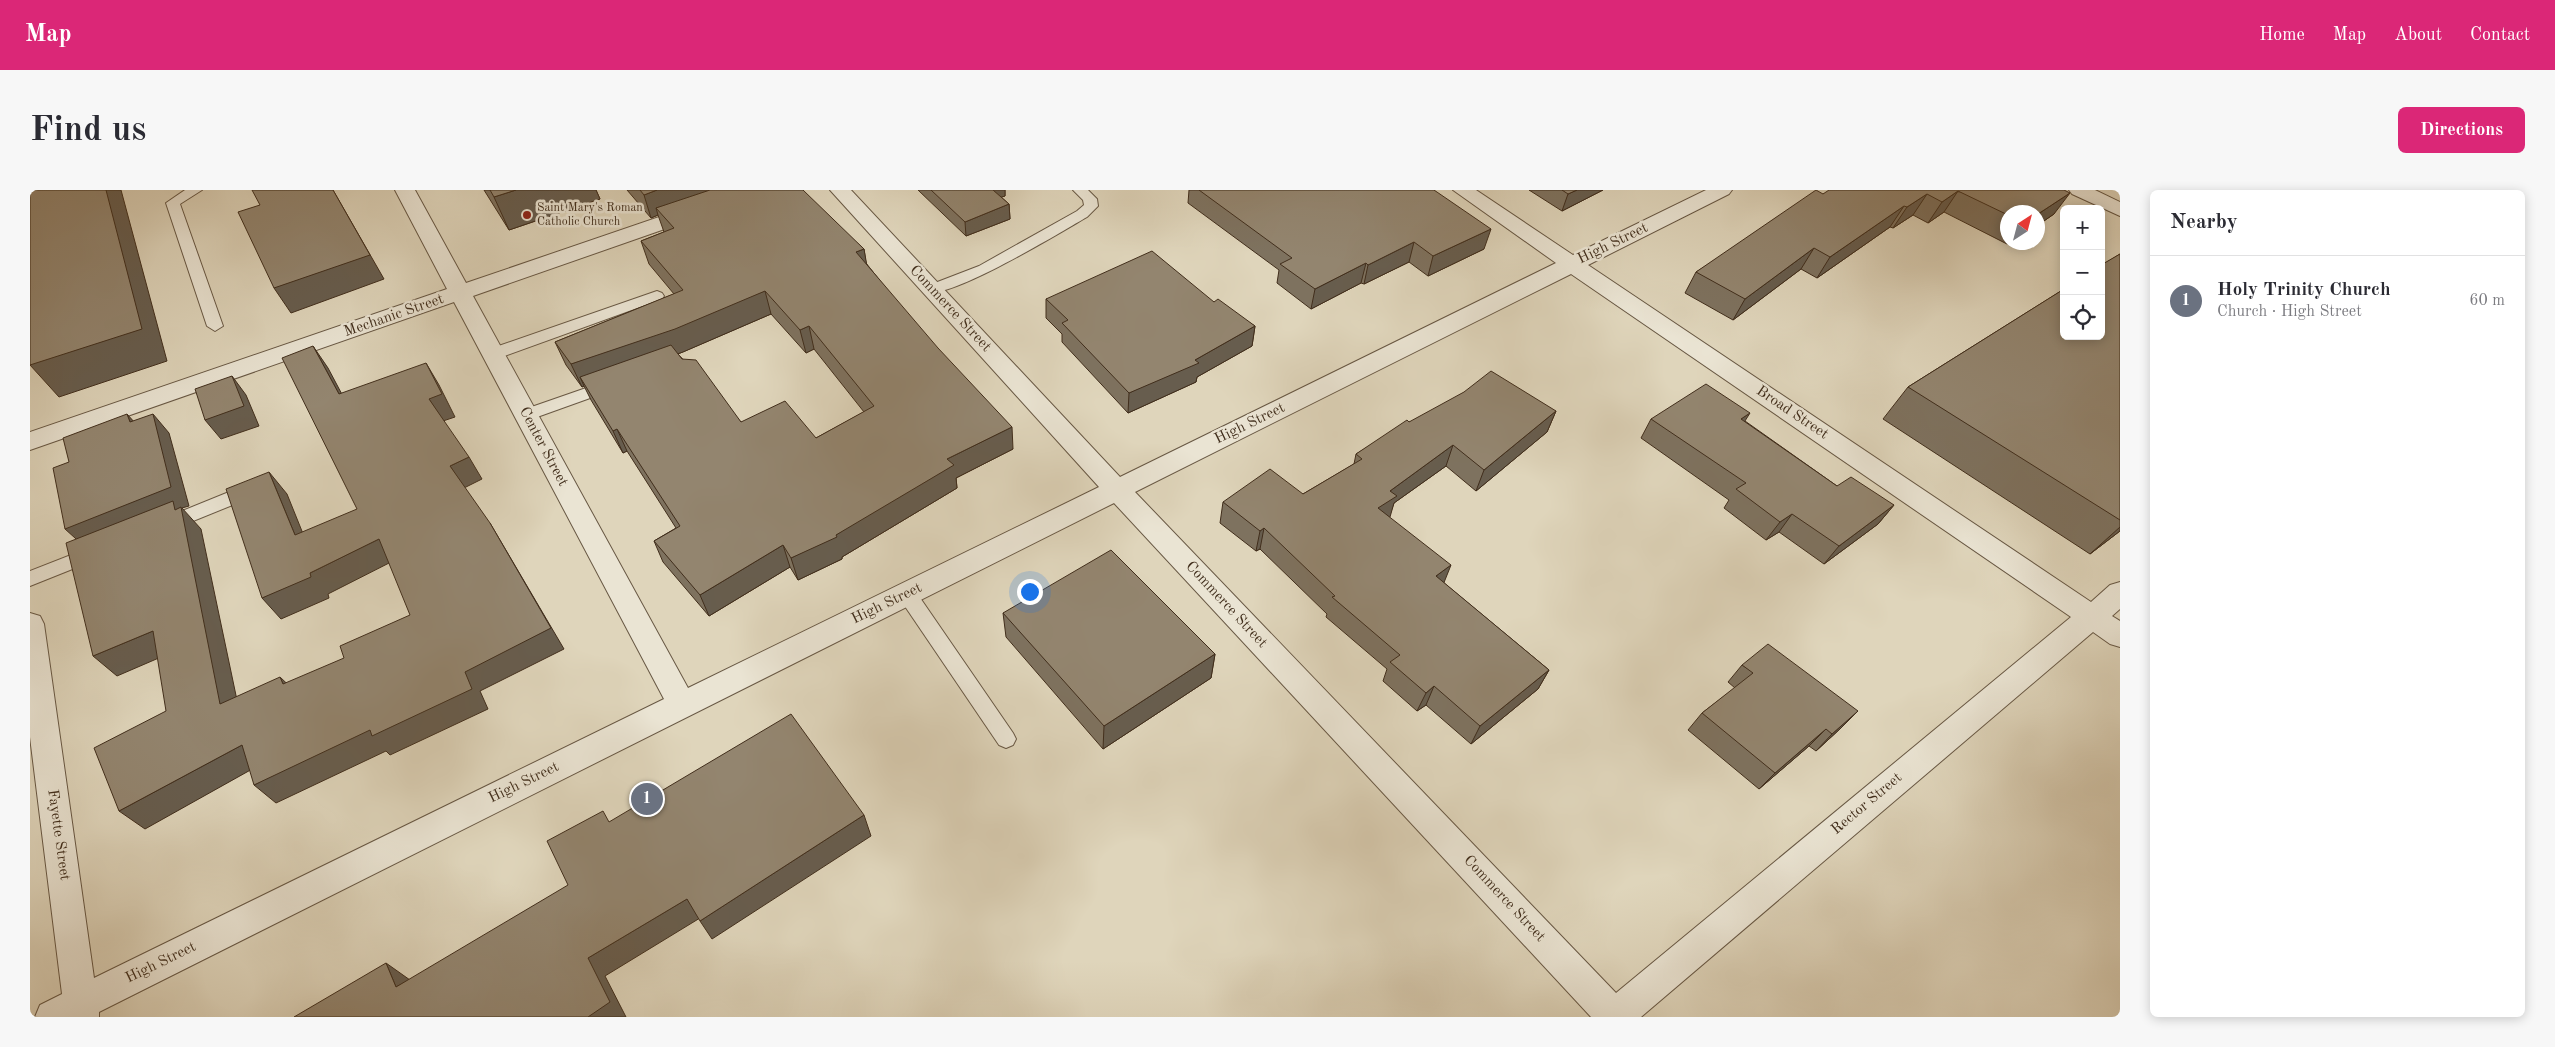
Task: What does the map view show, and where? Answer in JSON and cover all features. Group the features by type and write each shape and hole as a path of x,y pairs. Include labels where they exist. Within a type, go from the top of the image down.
{"street":[{"name":"Center Street","path":"405,190 682,705"},
{"name":"Mechanic Street","path":"30,441 758,190"},
{"name":"Commerce Street","path":"840,190 1117,490 1615,1017"},
{"name":"Broad Street","path":"1463,190 2120,636"},
{"name":"High Street","path":"72,1012 682,705 1722,190"},
{"path":"2079,190 2120,210"},
{"name":"Rector Street","path":"1615,1017 2090,616 2120,593"},
{"name":"Fayette Street","path":"30,624 72,1012"}],"lane":[{"path":"195,190 173,202 215,326"},
{"path":"932,289 984,269 1082,214 1091,206 1090,200 1080,190"},
{"path":"493,354 657,296"},
{"path":"526,416 627,379"},
{"path":"151,531 229,499"},
{"path":"30,579 107,548"},
{"path":"906,594 1006,739"}],"building":[{"path":"30,190 106,190 142,329 30,365"},
{"path":"252,190 333,190 370,255 274,288 238,212 260,205"},
{"path":"490,190 516,190 494,197"},
{"path":"640,190 657,190 644,195"},
{"path":"710,190 803,190 864,249 856,252 938,348 1012,427 947,459 954,465 836,535 837,537 791,558 783,545 700,595 654,541 680,526 617,429 613,431 580,377 671,345 682,359 696,360 741,422 785,401 816,438 874,406 809,326 800,330 765,291 675,329 571,364 555,342 683,290 641,241 674,228 656,208"},
{"path":"931,190 993,190 1009,204 965,222"},
{"path":"1199,190 1434,190 1491,229 1433,256 1414,242 1368,265 1366,263 1315,289 1280,264 1292,258"},
{"path":"1562,190 1577,190 1568,194"},
{"path":"1816,190 1823,194 1829,190 2064,190 2070,193 2045,209 2045,205 2000,205 2000,211 1958,191 1942,202 1927,194 1907,207 1904,206 1830,257 1814,248 1745,299 1696,272"},
{"path":"1152,251 1214,302 1218,299 1255,326 1195,360 1199,363 1129,393 1062,323 1068,320 1046,299"},
{"path":"2120,254 2120,520 1908,387 2060,292 2060,340 2105,340 2105,263"},
{"path":"313,346 339,394 426,363 442,394 429,399 469,457 450,466 490,523 551,628 465,672 472,689 372,736 370,730 254,785 242,745 119,811 94,748 166,711 153,631 93,656 66,543 173,501 175,510 181,507 220,704 280,677 283,684 344,658 340,646 410,615 379,539 310,573 311,577 262,598 226,489 269,472 295,535 357,509 282,358"},
{"path":"1491,371 1556,411 1484,470 1453,445 1390,491 1397,496 1378,508 1451,565 1436,576 1549,670 1480,726 1434,686 1426,693 1390,662 1400,655 1332,597 1335,596 1264,528 1260,531 1223,502 1270,469 1303,494 1362,459 1356,454 1407,420 1409,422 1464,392"},
{"path":"232,376 244,406 205,420 195,389"},
{"path":"1706,384 1750,413 1741,419 1837,486 1851,477 1894,505 1839,546 1792,514 1780,522 1736,489 1746,483 1651,419"},
{"path":"127,414 130,422 153,414 171,487 65,529 53,468 69,462 63,438"},
{"path":"1111,550 1215,654 1104,726 1003,613"},
{"path":"1768,644 1858,711 1832,734 1826,729 1775,773 1702,713 1753,673 1742,665"},
{"path":"791,714 864,815 700,921 687,899 588,958 610,1002 588,1017 294,1017 386,963 396,987 568,885 547,841 603,811 609,822"}],"place":[{"name":"Saint Mary's Roman Catholic Church","path":"527,215"},
{"name":"Holy Trinity Church","path":"647,799"}]}
